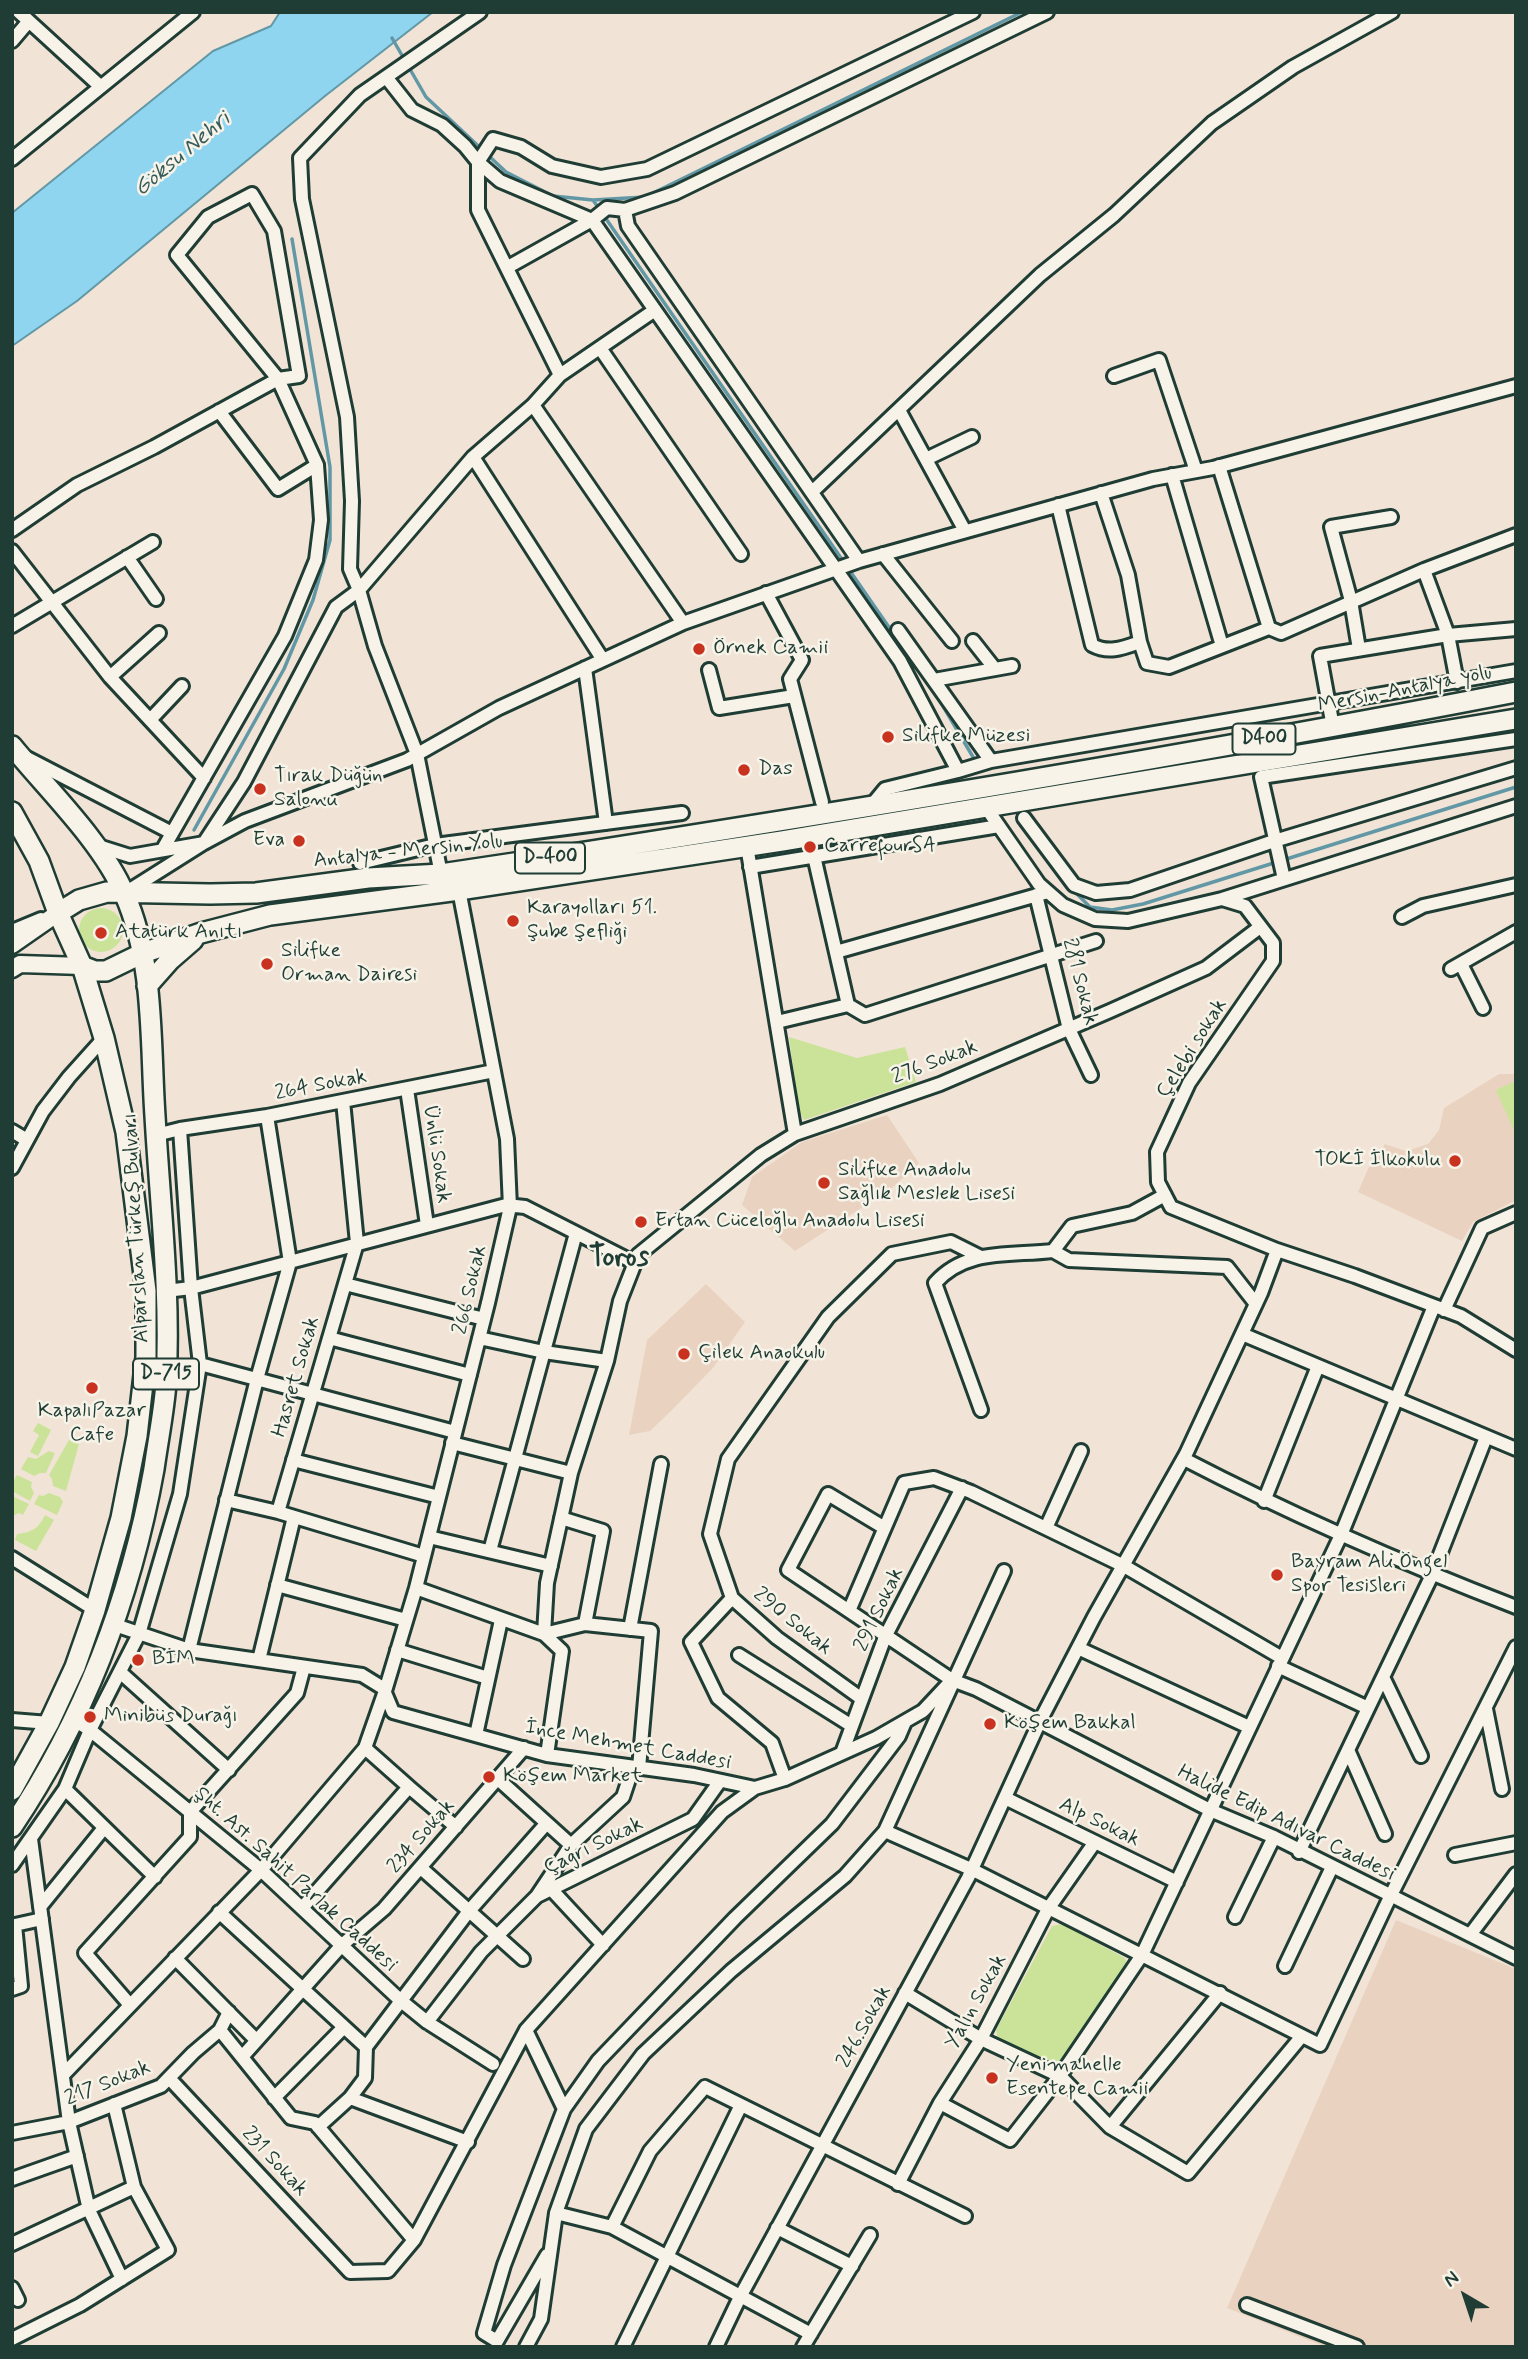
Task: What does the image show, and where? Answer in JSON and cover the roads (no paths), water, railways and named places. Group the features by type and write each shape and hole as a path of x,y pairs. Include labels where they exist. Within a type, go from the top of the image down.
{"highway":[{"name":"Mersin-Antalya yolu","path":"972,789 1333,727 1516,692"},
{"name":"Mersin-Antalya yolu","path":"985,806 1023,809 1516,719"},
{"path":"15,750 94,845 124,893"},
{"name":"Antalya - Mersin Yolu","path":"124,893 256,892 368,878 441,874 972,789"},
{"name":"Antalya - Mersin Yolu","path":"143,953 201,933 270,915 459,890 985,806"},
{"path":"12,812 39,861 82,966 95,971 106,971 143,953"},
{"path":"58,912 94,895 107,892 124,893"},
{"name":"Alparslan Türkeş Bulvarı","path":"12,1827 82,1725 143,1529 166,1383 166,1291 147,986 143,953 124,893"},
{"path":"147,986 170,960 201,933"},
{"name":"Alparslan Türkeş Bulvarı","path":"12,1790 49,1723 75,1667 95,1610 121,1518 137,1436 146,1357 146,1291 125,1132 104,1038 82,966"}],"main road":[{"path":"12,945 58,912"},
{"path":"12,969 20,964 82,966"}],"street":[{"path":"12,159 193,12"},
{"path":"441,874 417,754 375,646 350,569 352,501 347,416 302,199 300,158 360,95 480,12"},
{"path":"560,375 478,210 478,163 493,139 521,147 552,166 601,177 647,169 973,12"},
{"path":"508,267 607,208 625,210 675,193 1047,12"},
{"path":"812,492 1040,275 1115,215 1212,122 1293,67 1392,12"},
{"path":"12,41 24,17 100,87"},
{"path":"386,77 412,110 442,125 465,146 478,163 500,181 592,219 900,661 958,771"},
{"path":"12,530 77,485 278,379 299,376 274,231 253,194 208,217 177,255 278,379 317,465 321,520 316,560 285,636 163,849"},
{"path":"625,210 628,226 859,561"},
{"path":"94,845 130,856 204,843 244,782 336,607 359,590 473,457 533,405 560,375 655,310"},
{"path":"600,348 741,554"},
{"path":"1114,376 1159,360 1196,471"},
{"path":"124,893 245,821 407,760 499,708 683,623 834,568 1101,493 1219,466 1516,386"},
{"path":"533,405 683,623"},
{"path":"899,410 965,531"},
{"path":"219,411 278,489 317,465"},
{"path":"926,459 972,436"},
{"path":"473,457 603,660"},
{"path":"1219,466 1269,628"},
{"path":"1172,475 1223,646"},
{"path":"1101,493 1128,575 1140,642 1147,663 1169,667 1269,628 1281,633 1424,570 1516,535"},
{"path":"1058,505 1092,645 1102,650 1114,650 1140,642"},
{"path":"1359,649 1351,601 1331,527 1391,517"},
{"path":"12,626 153,542"},
{"path":"12,551 110,677 204,778"},
{"path":"883,554 952,641"},
{"path":"127,557 156,598"},
{"path":"1424,570 1448,635 1457,682"},
{"path":"766,593 802,660 790,678 822,802"},
{"path":"1333,727 1320,656 1448,635 1516,629"},
{"path":"898,630 991,761"},
{"path":"110,677 159,633"},
{"path":"972,641 995,669"},
{"path":"934,680 1012,666"},
{"path":"585,668 606,823"},
{"path":"709,670 719,708 794,696"},
{"path":"871,806 885,789 991,761 1516,671"},
{"path":"150,720 182,686"},
{"path":"1284,879 1261,777 1516,740"},
{"path":"15,750 172,833"},
{"path":"1023,809 1074,885 1096,893 1130,890 1516,768"},
{"path":"985,806 1040,884 1042,893"},
{"path":"836,952 1042,893 1095,919 1128,921 1222,899 1516,806"},
{"path":"360,863 435,845 682,813"},
{"path":"750,867 999,825"},
{"path":"747,846 795,1134"},
{"path":"814,856 848,1005"},
{"path":"1402,917 1423,906 1516,885"},
{"name":"266 Sokak","path":"365,1748 416,1588 510,1205 507,1139 459,890"},
{"name":"281 Sokak","path":"1042,893 1051,956 1069,1029 1091,1075"},
{"name":"Çelebi sokak","path":"1165,1195 1158,1182 1157,1152 1189,1083 1273,961 1273,943 1245,906 1222,899"},
{"path":"12,930 58,912"},
{"name":"276 Sokak","path":"636,1259 761,1155 795,1134 940,1084 1069,1029 1206,968 1261,927"},
{"path":"1483,1008 1456,966 1516,932"},
{"path":"777,1022 848,1005 865,1015 1096,941"},
{"path":"12,1168 43,1111 68,1077 104,1038"},
{"name":"264 Sokak","path":"156,1135 494,1071"},
{"name":"Ünlü Sokak","path":"407,1088 427,1225"},
{"name":"Hasret Sokak","path":"278,1512 356,1243 343,1101"},
{"path":"189,1650 289,1262 267,1116"},
{"path":"12,1865 65,1789 82,1725 120,1672 139,1634 180,1494 200,1364 191,1288 180,1129"},
{"path":"12,1131 27,1140"},
{"path":"1053,1251 1072,1226 1132,1213 1165,1195 1171,1207 1277,1250 1461,1316 1516,1350"},
{"path":"166,1291 191,1288 510,1205 525,1207 636,1259 620,1301 607,1361 571,1473 547,1583 544,1634"},
{"path":"940,2103 1010,2140 1060,2076 1142,1955 1340,1535 1397,1398 1439,1308 1482,1228 1516,1213"},
{"path":"490,1551 576,1233"},
{"path":"785,1779 772,1743 718,1698 691,1642 732,1598 710,1534 727,1460 828,1317 892,1254 951,1242 981,1257"},
{"name":"246.Sokak","path":"716,2347 777,2228 972,1870 1040,1721 1078,1648 1184,1459 1256,1304 1277,1250"},
{"path":"981,1410 935,1283 959,1263 981,1257 1053,1251 1069,1260 1227,1267 1256,1304"},
{"path":"345,1284 484,1319"},
{"path":"1242,1334 1516,1449"},
{"path":"329,1338 470,1375"},
{"path":"479,1338 544,1352 607,1361"},
{"path":"200,1364 313,1393 454,1438 514,1461 571,1473"},
{"path":"1264,1501 1318,1366"},
{"path":"1299,1852 1432,1575 1486,1437"},
{"path":"1046,1528 1082,1451"},
{"path":"1184,1459 1264,1501 1340,1535 1432,1575 1516,1607"},
{"path":"293,1460 439,1497"},
{"path":"630,1629 661,1464"},
{"path":"849,1611 904,1483 934,1478 962,1488 1124,1566 1280,1662 1368,1708"},
{"name":"291 Sokak","path":"842,1753 886,1637 962,1488"},
{"path":"883,1527 828,1494 788,1570 952,1680 1040,1721"},
{"path":"226,1500 278,1512 424,1556"},
{"path":"259,1660 294,1517"},
{"path":"561,1518 603,1531 585,1624"},
{"path":"429,1537 551,1566"},
{"path":"12,1558 95,1610"},
{"path":"526,2347 541,2319 556,2213 586,2129 643,2054 731,1970 845,1876 885,1831 1004,1571"},
{"path":"277,1585 406,1620"},
{"path":"416,1588 544,1634 562,1651 547,1755"},
{"name":"290 Sokak","path":"732,1598 788,1646 862,1699"},
{"path":"475,1735 501,1620"},
{"path":"544,1634 585,1624 651,1631 636,1767 623,1797 571,1845"},
{"name":"İnce Mehmet Caddesi","path":"115,1625 189,1650 362,1675 383,1688 393,1712 547,1755 755,1788 785,1779 876,1738 923,1712 952,1680"},
{"path":"885,1831 972,1870 1320,2045 1390,1897 1516,1647"},
{"path":"1078,1648 1249,1727"},
{"path":"397,1650 488,1678"},
{"path":"740,1655 852,1726"},
{"path":"130,2005 85,1953 190,1838 191,1812 297,1693 304,1667"},
{"path":"120,1672 229,1770"},
{"path":"1383,1677 1421,1756"},
{"path":"1486,1709 1502,1789"},
{"path":"12,1720 49,1723"},
{"name":"Halide Edip Adıvar Caddesi","path":"1040,1721 1210,1810 1274,1838 1516,1958"},
{"path":"551,2247 497,2341 484,2333 504,2264 564,2109 598,2061 735,1918 832,1824 899,1736 905,1722"},
{"name":"Şht. Ast. Sahit Parlak Caddesi","path":"82,1725 261,1870 400,2000 427,2022 494,2064"},
{"path":"63,2075 261,1870 365,1748 456,1827"},
{"name":"234 Sokak","path":"242,2057 342,1945 384,1909 524,1748"},
{"path":"1348,1750 1385,1834"},
{"name":"Çağrı Sokak","path":"498,1779 571,1845 537,1896"},
{"name":"Çağrı Sokak","path":"537,1896 693,1819 720,1781"},
{"path":"303,1907 409,1787"},
{"path":"220,2030 291,2118 315,2123 414,2240 526,2030 722,1812 755,1788"},
{"path":"65,1789 155,1877"},
{"name":"Alp Sokak","path":"1005,1798 1177,1882"},
{"path":"318,2127 350,2098 365,2078 366,2047 400,2000 469,1911 546,1824"},
{"path":"12,1989 21,1986 15,1925 41,1913 104,1828"},
{"path":"1236,1917 1274,1838"},
{"path":"31,1839 69,2122 89,2210 122,2279"},
{"name":"Yalın Sokak","path":"898,2184 940,2103 981,2039 1048,1909 1095,1842"},
{"path":"1455,1855 1516,1843"},
{"path":"1285,1966 1332,1867"},
{"path":"421,1868 523,1959"},
{"path":"1470,1935 1516,1874"},
{"path":"551,1889 603,1945"},
{"path":"427,2022 481,1952 537,1896"},
{"path":"219,1912 366,2047"},
{"path":"176,1958 257,2040"},
{"path":"905,1993 981,2039 1060,2076 1110,2127 1188,2173 1302,2036"},
{"path":"1110,2127 1220,1993"},
{"name":"217 Sokak","path":"12,2133 69,2122 162,2086 220,2030 229,2012"},
{"path":"274,2098 344,2027"},
{"path":"526,2030 564,2109"},
{"name":"231 Sokak","path":"169,2078 350,2272 388,2271 414,2240"},
{"path":"612,2227 650,2151 705,2087 965,2217"},
{"path":"350,2098 468,2142"},
{"path":"12,2339 80,2305 168,2250 134,2187 114,2104"},
{"path":"623,2347 741,2105"},
{"path":"12,2179 77,2156"},
{"path":"13,2241 89,2210 134,2187"},
{"path":"556,2213 612,2227 811,2334"},
{"path":"777,2228 852,2266"},
{"path":"803,2347 870,2235"},
{"path":"1247,2305 1357,2347"}],"water":[{"name":"Göksu Nehri","path":"280,12 433,12 325,96 77,301 12,346 12,213 213,51 271,26"}],"waterway":[{"path":"392,38 426,97 506,172 553,196 593,200 645,197 1022,12"},
{"path":"593,200 895,636"},
{"path":"194,830 284,669 313,600 330,540 330,467 292,239"},
{"path":"903,648 937,696 973,757"},
{"path":"1073,890 1090,907 1112,910 1143,904 1516,787"},
{"path":"1040,850 1065,882"}],"place":[{"name":"Örnek Camii","path":"699,649"},
{"name":"Silifke Müzesi","path":"888,737"},
{"name":"Das","path":"744,770"},
{"name":"Tırak Düğün Salonu","path":"260,789"},
{"name":"Eva","path":"299,841"},
{"name":"CarrefourSA","path":"810,847"},
{"name":"Karayolları 51. Şube Şefliği","path":"513,921"},
{"name":"Atatürk Anıtı","path":"101,933"},
{"name":"Silifke Orman Dairesi","path":"267,964"},
{"name":"TOKİ İlkokulu","path":"1455,1161"},
{"name":"Silifke Anadolu Sağlık Meslek Lisesi","path":"824,1183"},
{"name":"Ertan Cüceloğlu Anadolu Lisesi","path":"641,1222"},
{"name":"Çilek Anaokulu","path":"684,1354"},
{"name":"KapalıPazar Cafe","path":"92,1388"},
{"name":"Bayram Ali Öngel Spor Tesisleri","path":"1277,1575"},
{"name":"BİM","path":"138,1660"},
{"name":"Minibüs Durağı","path":"90,1717"},
{"name":"Köşem Bakkal","path":"990,1724"},
{"name":"Köşem Market","path":"489,1777"},
{"name":"Yenimahelle Esentepe Camii","path":"992,2078"}],"district":[{"name":"Toros","path":"619,1259"}]}
